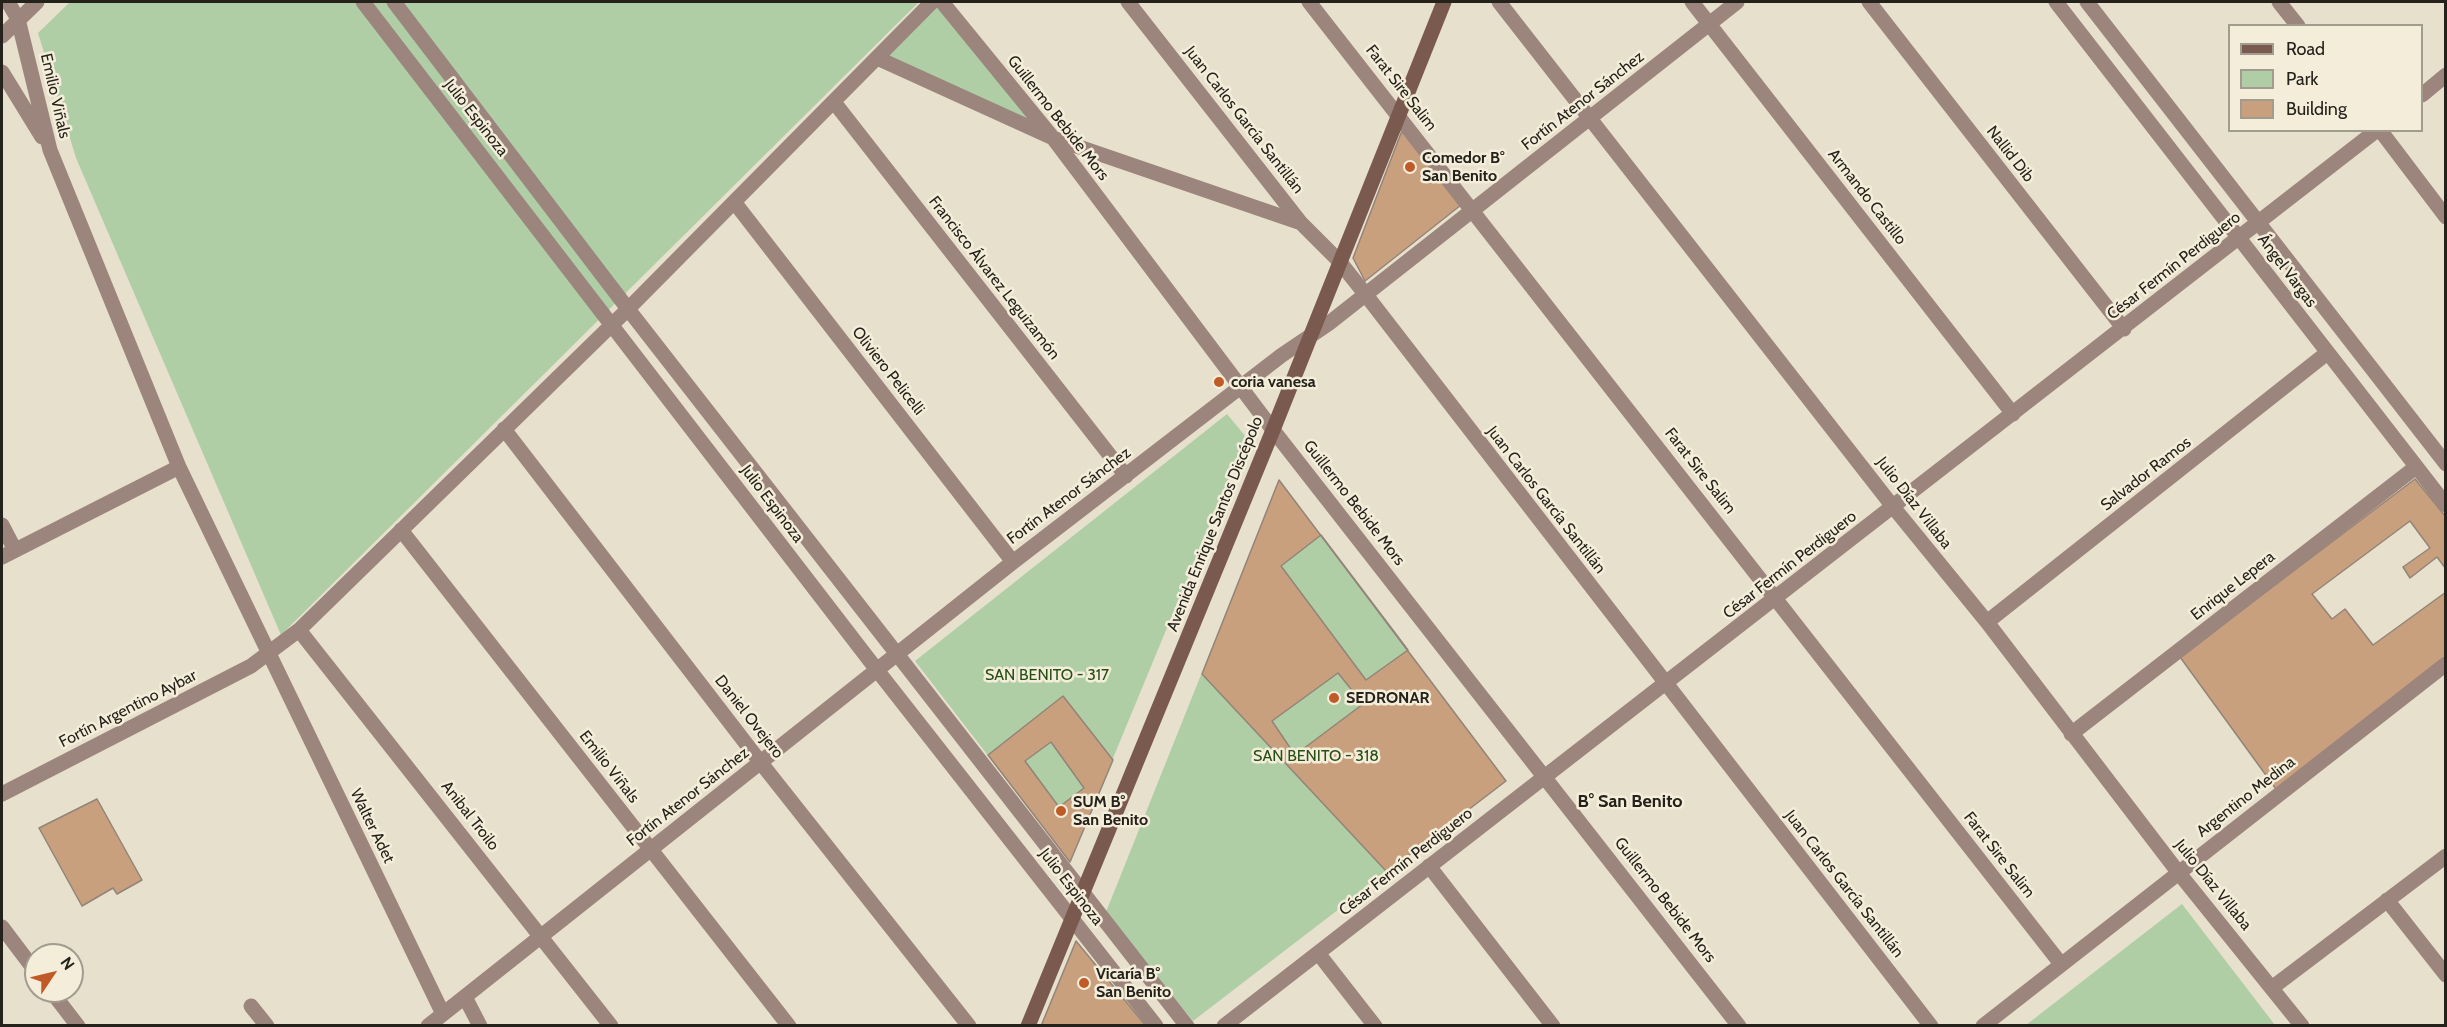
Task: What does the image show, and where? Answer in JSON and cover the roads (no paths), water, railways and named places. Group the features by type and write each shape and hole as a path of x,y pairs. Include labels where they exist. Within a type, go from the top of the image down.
{"main road":[{"name":"Avenida Enrique Santos Discépolo","path":"1028,1026 1273,430 1444,2"}],"street":[{"name":"Emilio Viñals","path":"8,2 18,20 50,150"},
{"path":"2,36 37,2"},
{"name":"Julio Espinoza","path":"363,2 877,670 1156,1026"},
{"name":"Julio Espinoza","path":"394,2 628,309 1187,1026"},
{"name":"Fortín Argentino Aybar","path":"2,794 269,654 299,630 735,203 932,2"},
{"name":"Guillermo Bebide Mors","path":"942,2 1053,138 1273,430 1547,777 1739,1026"},
{"name":"Juan Carlos García Santillán","path":"1128,2 1301,223 1339,261 1366,295 1664,684 1931,1026"},
{"name":"Farat Sire Salim","path":"1309,2 2061,964"},
{"name":"Julio Díaz Villaba","path":"1499,2 1592,118 1894,508 1987,622 2178,872 2302,1026"},
{"name":"Armando Castillo","path":"1692,2 2013,414"},
{"name":"Fortín Atenor Sánchez","path":"428,1026 1013,562 1241,387 1366,295 1737,2"},
{"name":"Nallid Dib","path":"1869,2 2124,329"},
{"name":"Ángel Vargas","path":"2055,2 2445,505"},
{"name":"Ángel Vargas","path":"2087,2 2445,464"},
{"path":"2279,2 2296,24"},
{"path":"877,58 1053,138 1301,223"},
{"name":"Emilio Viñals","path":"2,72 50,150"},
{"path":"2423,93 2445,75"},
{"name":"Francisco Álvarez Leguizamón","path":"834,102 1126,476"},
{"name":"César Fermín Perdiguero","path":"1224,1026 2376,132"},
{"path":"2381,132 2445,217"},
{"name":"Walter Adet","path":"50,150 179,467 443,1014"},
{"name":"Oliviero Pelicelli","path":"735,203 1013,562"},
{"name":"Salvador Ramos","path":"1987,622 2327,353"},
{"name":"Daniel Ovejero","path":"504,429 761,763 969,1026"},
{"path":"2,525 8,553 179,467"},
{"name":"Enrique Lepera","path":"2072,734 2416,467"},
{"name":"Emilio Viñals","path":"401,530 789,1026"},
{"name":"Anibal Troilo","path":"299,630 611,1026"},
{"name":"Argentino Medina","path":"1983,1026 2445,664"},
{"path":"2272,987 2445,855"},
{"path":"1429,866 1553,1026"},
{"path":"2387,900 2445,975"},
{"path":"2,927 24,956"},
{"path":"1318,952 1375,1026"},
{"path":"465,997 480,1026"},
{"path":"60,1003 78,1026"},
{"path":"251,1006 267,1026"}],"place":[{"name":"Comedor B° San Benito","path":"1410,167"},
{"name":"coria vanesa","path":"1219,382"},
{"name":"SEDRONAR","path":"1334,698"},
{"name":"SUM B° San Benito","path":"1061,811"},
{"name":"Vicaría B° San Benito","path":"1084,983"}],"district":[{"name":"B° San Benito","path":"1630,802"}],"park label":[{"name":"SAN BENITO - 317","path":"1047,675"},
{"name":"SAN BENITO - 318","path":"1316,756"}]}
